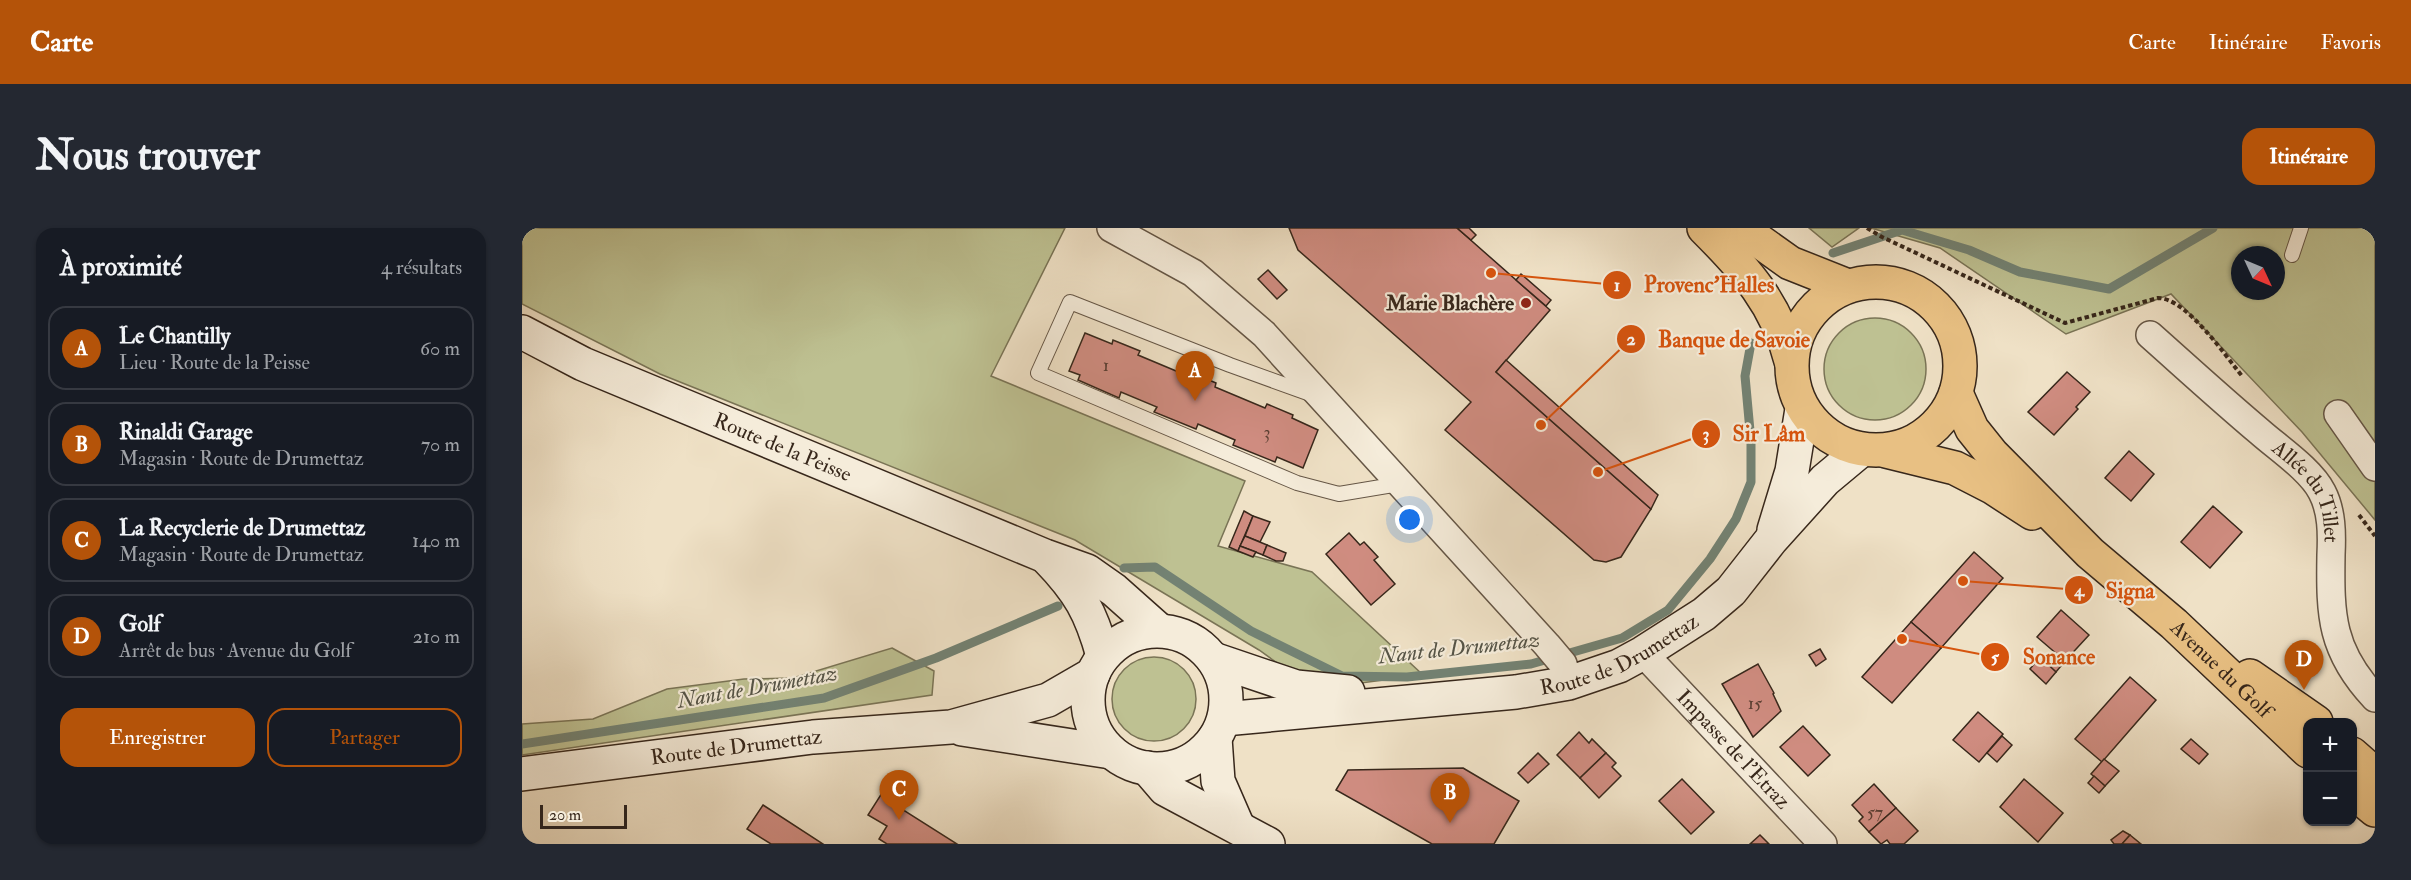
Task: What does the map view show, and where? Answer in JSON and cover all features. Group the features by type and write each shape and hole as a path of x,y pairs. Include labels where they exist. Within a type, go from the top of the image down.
{"main road":[{"path":"1704,228 1749,276 1769,304 1785,335 1791,361 1793,386 1802,410 1818,428 1838,442 1873,450 1909,444 1929,432 1946,414 1956,393 1961,366 1957,340 1944,316 1925,297 1901,285 1875,281 1848,286 1826,297 1808,315 1796,337 1791,361"},
{"path":"1742,228 1790,262 1848,286"},
{"name":"Route de la Peisse","path":"522,332 583,364 1045,556 1087,571 1114,590 1159,630"},
{"name":"Avenue du Golf","path":"1956,393 1972,429 1992,454 2090,553 2303,735"},
{"name":"Route de Drumettaz","path":"1771,540 1792,471 1802,410"},
{"name":"Avenue du Golf","path":"1873,450 1955,468 2000,492 2090,553"},
{"name":"Route de Drumettaz","path":"1219,729 1431,699 1516,692 1560,664 1619,666 1704,614 1731,591 1771,540 1825,480 1873,450"},
{"path":"1045,556 1071,583 1086,605 1097,632 1098,665 1088,695 1090,716 1098,736 1112,752 1128,763 1146,768 1166,769 1185,763 1202,753 1219,729"},
{"path":"951,727 1048,700 1098,665 1119,642 1138,633 1159,630 1180,634 1198,644 1214,659 1223,677 1226,698 1219,729 1218,781 1238,827"},
{"name":"Route de Drumettaz","path":"1214,659 1296,687 1431,699"},
{"path":"951,727 1112,752"},
{"name":"Route de Drumettaz","path":"522,774 813,737 951,727"},
{"path":"2357,758 2375,774"},
{"path":"1146,768 1165,789 1268,844"},
{"path":"2357,795 2375,810"}],"street":[{"path":"1111,228 1193,273 1264,334 1560,664"},
{"name":"Allée du Tillet","path":"2150,335 2293,460 2322,490 2330,519 2331,612 2336,632 2343,655 2351,670 2375,698"},
{"path":"2338,414 2375,467"},
{"name":"Impasse de l'Etraz","path":"1643,653 1823,844"}],"lane":[{"path":"2292,255 2301,228"},
{"path":"1322,398 1230,365 1070,302 1038,373 1297,483 1339,494 1399,484"}],"path":[{"path":"1868,228 1882,237 2065,323 2158,298"}],"green space":[{"path":"522,228 1065,228 991,376 1245,481 1218,546 1312,572 1423,675 1314,689 1259,650 1075,540 660,374 522,304"},
{"path":"1809,228 1859,228 1832,247"},
{"path":"1871,228 2375,228 2375,520 2302,432 2171,294 2066,334 1940,248"},
{"path":"1875,318 1895,322 1911,333 1922,349 1926,369 1922,389 1911,405 1895,416 1875,420 1855,416 1839,405 1828,389 1824,369 1828,349 1839,333 1855,322"},
{"path":"892,648 934,671 932,695 522,755 522,724 593,719 667,689 744,679 793,678"},
{"path":"1154,657 1177,664 1189,676 1196,699 1189,722 1177,734 1154,741 1131,734 1119,722 1112,699 1119,676 1131,664"}],"building":[{"path":"1289,228 1457,228 1550,310 1496,372 1651,509 1621,557 1606,562 1594,560 1445,430 1471,402 1298,250"},
{"path":"1457,228 1469,228 1476,235 1471,240"},
{"path":"1268,270 1287,290 1277,299 1258,279"},
{"path":"1521,274 1551,300 1546,306 1516,280"},
{"path":"1085,333 1112,344 1113,340 1140,351 1138,355 1188,376 1190,372 1216,383 1215,387 1265,408 1267,404 1293,415 1292,418 1318,430 1303,468 1277,457 1275,462 1233,445 1235,440 1198,424 1196,429 1154,412 1157,407 1121,392 1119,398 1078,380 1080,375 1069,371"},
{"path":"1506,360 1658,495 1651,509 1496,372"},
{"path":"2067,372 2090,392 2054,435 2028,412"},
{"path":"2129,451 2154,474 2131,501 2105,478"},
{"path":"2213,506 2242,532 2210,568 2181,542"},
{"path":"1244,511 1253,516 1238,551 1229,547"},
{"path":"1253,516 1270,522 1260,542 1245,536"},
{"path":"1349,533 1360,545 1364,542 1378,557 1374,560 1395,584 1371,605 1326,554"},
{"path":"1245,536 1267,545 1263,555 1240,546"},
{"path":"1267,545 1286,553 1283,561 1276,561 1263,555"},
{"path":"1240,546 1256,552 1253,557 1238,551"},
{"path":"1974,552 2003,578 1941,648 1911,622"},
{"path":"2061,610 2089,635 2065,661 2037,637"},
{"path":"1911,622 1941,648 1892,703 1862,677"},
{"path":"1820,649 1826,659 1816,666 1809,655"},
{"path":"2056,654 2065,661 2056,672 2047,664"},
{"path":"2040,657 2056,672 2046,684 2030,669"},
{"path":"1758,664 1781,711 1753,737 1722,684"},
{"path":"2130,677 2156,700 2102,762 2075,739"},
{"path":"1978,712 2003,734 1979,762 1953,740"},
{"path":"1803,726 1830,755 1808,776 1780,747"},
{"path":"1579,732 1589,743 1592,739 1606,753 1580,778 1557,755"},
{"path":"2002,736 2012,745 1997,762 1987,753"},
{"path":"2191,739 2208,754 2199,764 2181,749"},
{"path":"1538,753 1549,764 1528,783 1518,773"},
{"path":"1606,753 1616,763 1612,767 1621,776 1599,798 1580,778"},
{"path":"2104,759 2119,771 2105,786 2091,774"},
{"path":"1463,768 1519,801 1494,844 1432,844 1336,790 1348,770"},
{"path":"2094,776 2105,786 2099,793 2088,783"},
{"path":"1682,779 1714,812 1691,834 1659,801"},
{"path":"2024,779 2063,813 2038,842 2000,807"},
{"path":"1874,784 1896,808 1869,832 1859,821 1863,817 1852,805"},
{"path":"882,793 901,805 900,808 957,844 887,844 879,839 887,826 868,815"},
{"path":"763,805 823,844 771,844 747,829"},
{"path":"1896,808 1918,831 1904,844 1890,844 1887,840 1881,844 1869,832"},
{"path":"2123,831 2130,835 2122,844 2114,844 2111,840"},
{"path":"1760,835 1769,844 1750,844"},
{"path":"2130,835 2141,844 2122,844"}],"waterway":[{"name":"Nant de Drumettaz","path":"1833,253 1902,230 1969,250 2020,272 2109,289 2213,228"},
{"name":"Nant de Drumettaz","path":"1124,568 1155,567 1251,631 1342,676 1407,677 1531,664 1622,638 1668,610 1710,559 1736,519 1751,482 1751,442 1745,376 1751,343"},
{"name":"Nant de Drumettaz","path":"522,744 824,698 936,658 1058,606"}],"place":[{"name":"Provenc'Halles","path":"1491,273"},
{"name":"Marie Blachère","path":"1526,303"},
{"name":"Le Chantilly","path":"1195,401"},
{"name":"Banque de Savoie","path":"1541,425"},
{"name":"Sir Lâm","path":"1598,472"},
{"name":"Signa","path":"1963,581"},
{"name":"Sonance","path":"1902,639"},
{"name":"Golf","path":"2304,690"},
{"name":"La Recyclerie de Drumettaz","path":"899,820"},
{"name":"Rinaldi Garage","path":"1450,823"}]}
